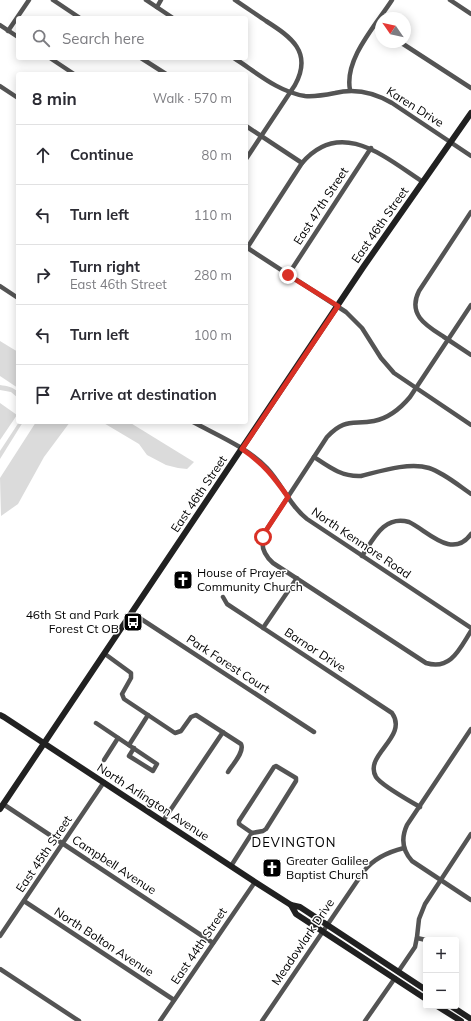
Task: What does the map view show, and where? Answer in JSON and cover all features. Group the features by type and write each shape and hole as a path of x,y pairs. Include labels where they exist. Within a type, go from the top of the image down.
{"main road":[{"name":"East 46th Street","path":"2,807 338,306 471,113"},
{"name":"North Arlington Avenue","path":"0,711 2,716 255,882 291,905 300,907 327,924 423,988"},
{"name":"North Arlington Avenue","path":"291,905 296,914 423,997"},
{"path":"442,1009 461,1021"},
{"path":"456,1009 468,1017"}],"street":[{"path":"18,16 29,0"},
{"path":"53,0 77,16"},
{"path":"146,0 170,16"},
{"path":"157,7 161,0"},
{"path":"235,0 285,33 297,46 301,62 300,74 291,92 248,156"},
{"path":"384,12 392,0"},
{"path":"450,0 471,14"},
{"path":"8,31 16,19"},
{"path":"0,25 16,36"},
{"path":"350,90 350,75 353,60 375,26"},
{"path":"409,48 471,88"},
{"path":"53,60 71,72"},
{"path":"144,60 163,72"},
{"name":"Karen Drive","path":"237,60 274,84 291,92 316,96 350,90 365,92 384,98 471,156"},
{"path":"0,86 16,97"},
{"path":"248,127 302,163"},
{"path":"248,245 302,163 318,150 336,143 352,143 370,148 423,182"},
{"name":"East 47th Street","path":"288,275 370,148"},
{"path":"471,212 419,290 416,300 416,310 424,323 471,355"},
{"path":"248,249 338,306 360,325 389,368 397,376 471,425"},
{"path":"0,286 16,297"},
{"path":"471,305 410,398 401,407 390,415 373,421 348,423 337,428 328,437 265,532 263,541 264,550 268,558 273,563 422,661 429,664 439,665 451,660 471,631"},
{"name":"North Kenmore Road","path":"197,424 242,449 257,460 267,469 297,510 307,520 471,628"},
{"path":"314,457 337,471 353,476 407,466 425,467 435,471 471,494"},
{"path":"362,556 378,531 385,525 394,521 409,522 449,545 460,543 467,539 471,534"},
{"path":"263,628 296,578"},
{"name":"Barnor Drive","path":"223,597 227,604 390,711 396,720 396,727 394,733 376,760 374,771 376,776 381,781 420,807"},
{"name":"Park Forest Court","path":"132,613 314,732"},
{"path":"104,654 130,671 132,678 122,691 122,697 148,715 176,733 181,732 191,717 194,715 199,716 240,743 242,752 228,772"},
{"path":"129,745 148,715"},
{"path":"96,723 134,748 157,764 153,771 129,756 134,748"},
{"path":"471,729 405,830 403,838 404,848 412,861 471,900"},
{"path":"163,821 223,732"},
{"path":"104,760 118,738"},
{"path":"231,866 252,833 266,829 296,781 296,778 277,766 274,767 239,821 239,824 252,833"},
{"name":"East 45th Street","path":"0,936 104,782"},
{"name":"Campbell Avenue","path":"2,807 63,844 213,942"},
{"path":"398,972 412,951 417,938 418,923 421,913 471,834"},
{"name":"Meadowlark Drive","path":"262,1021 322,930 366,868 381,856 404,848"},
{"name":"East 44th Street","path":"160,1021 255,882"},
{"name":"North Bolton Avenue","path":"24,901 174,1000"},
{"path":"417,938 423,939"},
{"path":"0,969 79,1021"},
{"path":"365,1021 395,978"}],"shaded area":[{"path":"0,341 16,351 16,387 0,376"},
{"path":"0,385 10,387 16,390 16,396 11,392 0,390"},
{"path":"0,403 16,414 16,416 0,440"},
{"path":"18,424 22,424 0,459 0,451"},
{"path":"35,424 69,424 44,457 18,504 1,516 0,478"},
{"path":"105,424 132,424 194,462 187,469 166,465 147,455 139,444"}],"place":[{"name":"House of Prayer Community Church","path":"183,580"},
{"name":"46th St and Park Forest Ct OB","path":"133,622"},
{"name":"Greater Galilee Baptist Church","path":"272,868"}],"district":[{"name":"DEVINGTON","path":"294,842"}],"route":[{"path":"263,537 288,497 267,469 242,449 338,306 288,275"}]}
